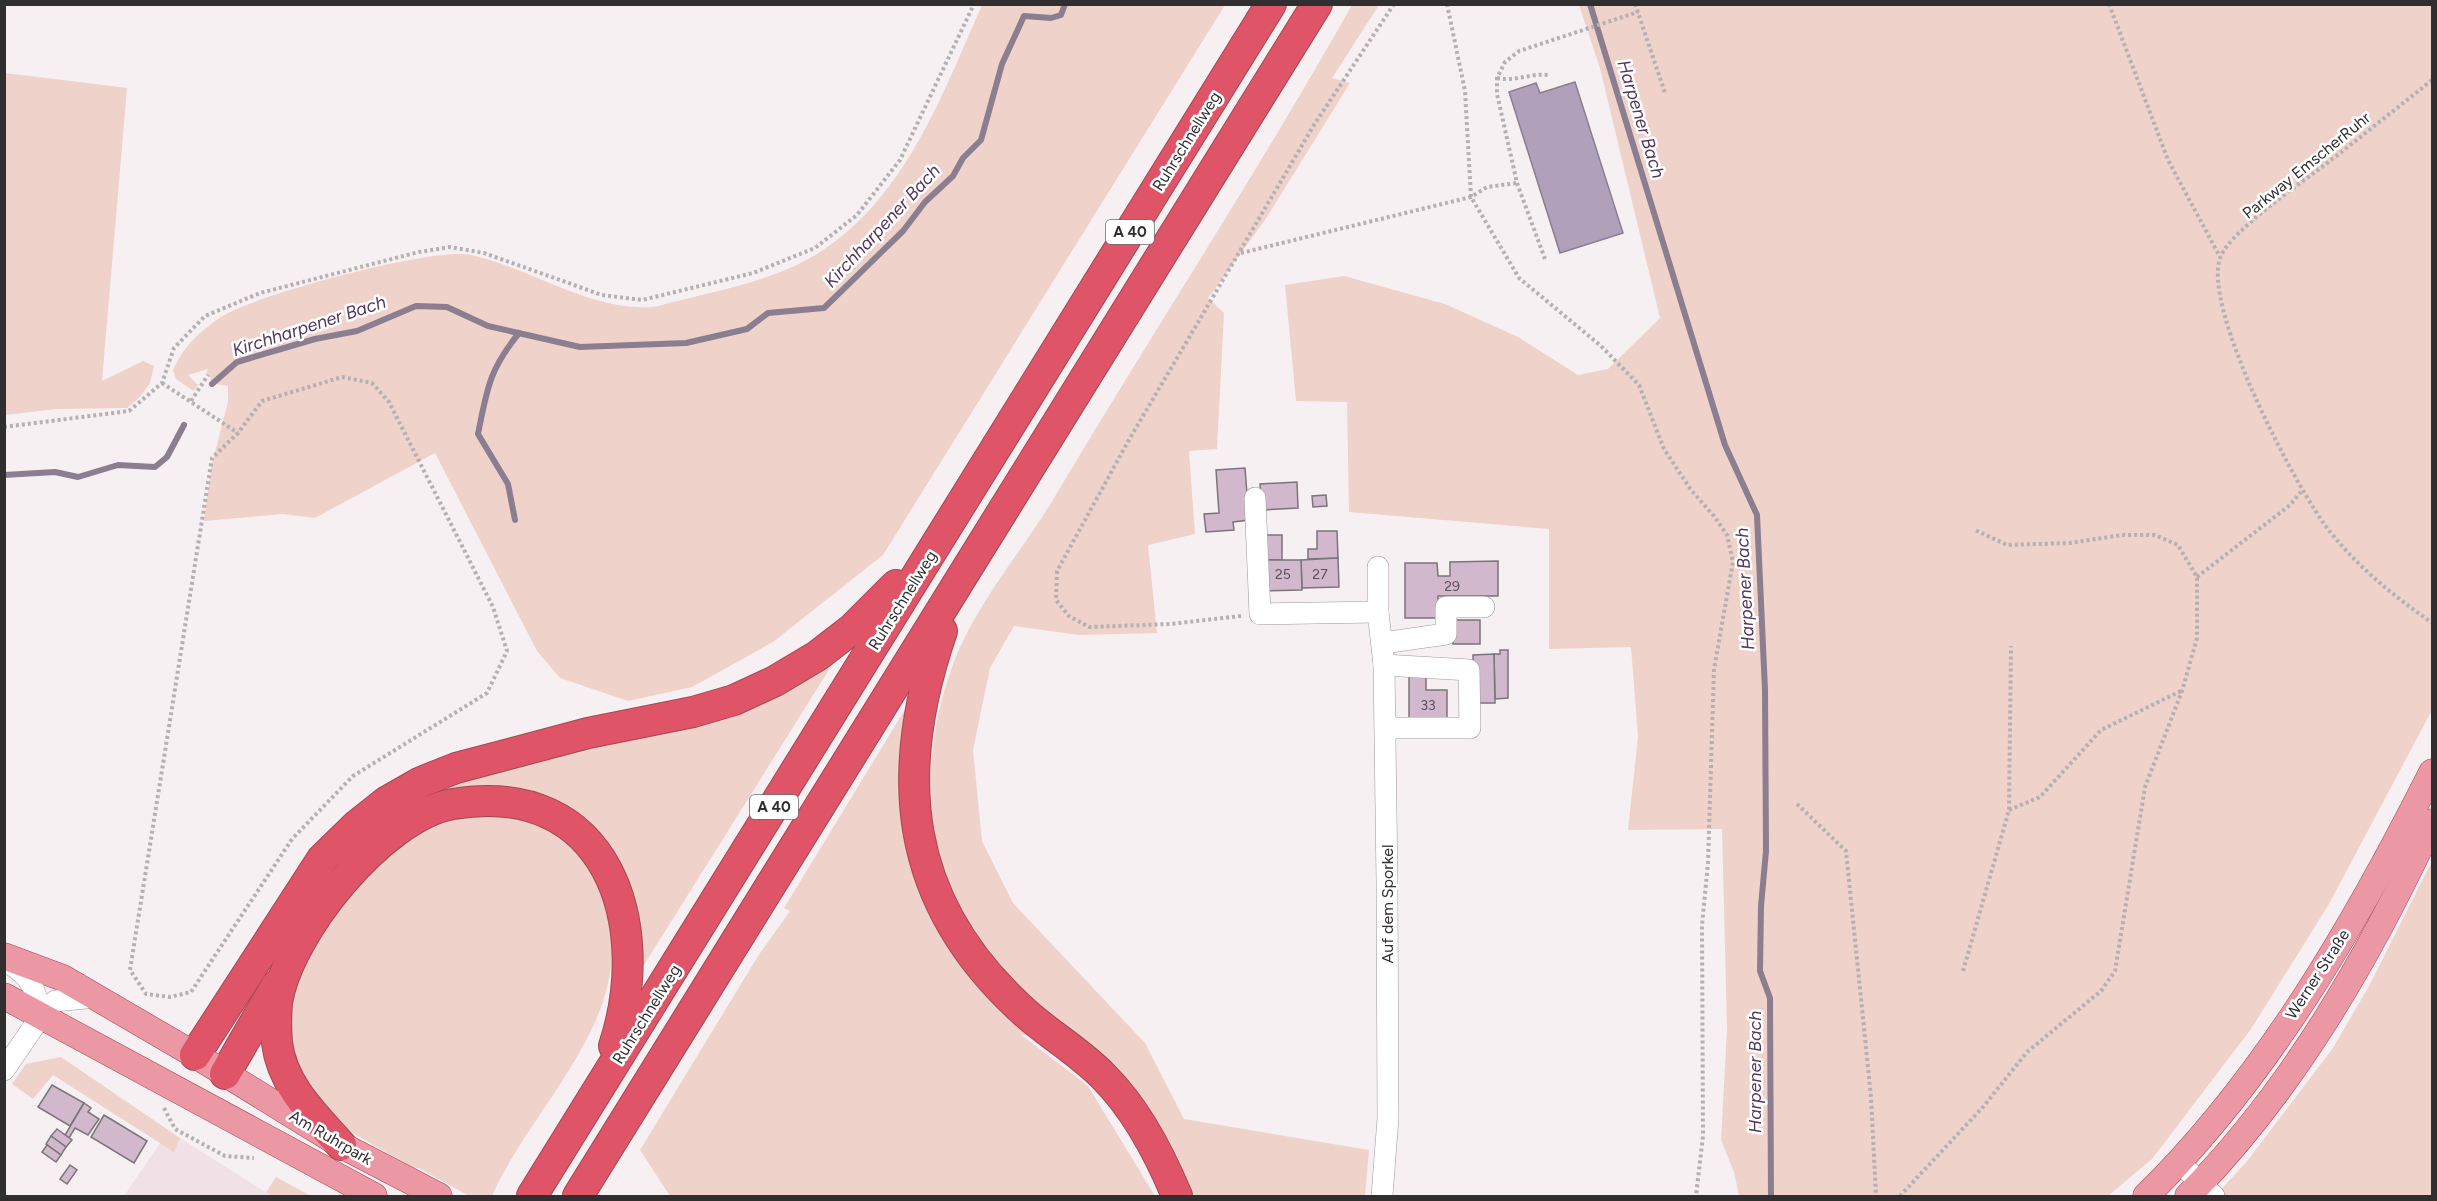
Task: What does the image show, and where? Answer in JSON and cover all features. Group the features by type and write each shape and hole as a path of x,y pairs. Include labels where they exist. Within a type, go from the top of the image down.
{"highway":[{"name":"Ruhrschnellweg","path":"532,1197 1271,4"},
{"name":"A 40","path":"578,1197 1317,4"},
{"path":"195,1055 322,859 357,825 386,802 420,782 456,768 588,733 693,712 734,700 775,681 817,656 852,629 882,601 916,563 964,500"},
{"path":"995,524 971,565 945,622 921,700 912,783 915,826 930,878 954,932 991,980 1022,1010 1105,1077 1141,1125 1176,1197"},
{"path":"225,1074 292,958 342,883 363,858 410,821 451,804 510,803 537,809 561,820 583,837 601,856 617,890 624,915 627,943 625,1013 599,1085 584,1113"},
{"path":"292,958 278,1002 278,1044 286,1074 299,1097 341,1146"}],"main road":[{"name":"Werner Straße","path":"2146,1197 2216,1119 2304,999 2378,876 2433,772"},
{"name":"Werner Straße","path":"2201,1192 2262,1112 2326,1019 2403,885 2433,822"},
{"name":"Am Ruhrpark","path":"4,958 63,978 195,1055 341,1146 439,1197"},
{"name":"Am Ruhrpark","path":"4,996 374,1197"},
{"path":"195,1055 212,1110"},
{"path":"212,1110 225,1074"}],"street":[{"path":"1255,498 1260,614 1378,612"},
{"name":"Auf dem Sporkel","path":"1378,567 1378,612 1383,643 1386,728 1388,1118 1382,1197"},
{"path":"1383,643 1446,634 1446,607 1484,607"},
{"path":"1384,665 1469,670 1470,728 1386,728"},
{"path":"4,958 30,979 36,993 40,1016"},
{"path":"4,1070 40,1016 55,1001 96,997"},
{"name":"Werner Straße","path":"2179,1161 2201,1192"}],"path":[{"path":"4,427 129,411 162,383 174,348 205,316 260,293 419,252 450,247 484,253 602,295 642,300 753,273 815,248 857,215 900,160 974,4"},
{"path":"1260,614 1170,624 1089,627 1069,616 1056,600 1057,571 1130,438 1314,125 1394,4"},
{"path":"1447,4 1465,91 1471,197 1519,278 1601,346 1639,386 1664,449 1691,490 1727,535 1733,562 1714,669 1708,863 1702,925 1702,1136 1696,1197"},
{"path":"1635,4 1665,93"},
{"path":"2109,4 2168,160 2220,257 2217,280 2249,386 2301,492 2331,533 2374,581 2433,622"},
{"path":"1545,259 1517,183 1497,94 1497,78 1505,62 1519,51 1638,12"},
{"path":"1497,78 1510,81 1538,74 1548,75"},
{"name":"Parkway EmscherRuhr","path":"2220,257 2267,209 2433,80"},
{"path":"1240,254 1471,197 1487,187 1517,183"},
{"path":"191,401 208,375"},
{"path":"342,376 372,383 389,402 414,447 494,608 507,651 487,693 353,776 292,839 191,992 170,998 146,994 130,970 212,458 238,433 262,401 342,376"},
{"path":"162,383 238,433"},
{"path":"2197,577 2290,505 2301,492"},
{"path":"1900,1197 1983,1107 2027,1052 2101,991 2115,971 2145,787 2182,691 2197,638 2197,577 2178,545 2155,535 2122,535 2070,543 2007,545 1975,530"},
{"path":"1963,971 2009,810 2010,646"},
{"path":"2009,810 2040,797 2102,730 2182,691"},
{"path":"1797,804 1846,851 1871,1097 1876,1197"}],"shaded area":[{"path":"982,5 1225,5 883,555 773,642 692,687 628,701 560,678 537,651 435,453 315,518 283,514 204,521 212,464 228,402 228,386 210,383 211,378 206,374 208,369 188,375 198,385 194,391 176,379 173,370 193,340 221,317 269,297 344,275 384,265 451,254 471,255 494,261 584,296 606,303 630,306 654,307 778,273 818,253 852,227 881,196 906,162 928,124"},
{"path":"1352,5 1379,5 1332,78 1350,83 1265,220 1208,298 1224,313 1217,449 1189,451 1195,534 1148,545 1157,633 1078,635 1014,626 990,668 973,750 982,841 1013,903 1145,1043 1184,1119 1369,1150 1365,1196 1193,1196 1170,1142 1115,1069 1095,1050 1017,988 997,967 974,934 950,886 941,861 931,807 932,752 936,725 950,673 959,649 983,604 1054,498 1280,129"},
{"path":"1579,5 2432,5 2432,710 2329,904 2251,1029 2152,1159 2108,1196 1739,1196 1734,1172 1721,1140 1727,1029 1722,829 1628,830 1638,737 1631,647 1549,649 1549,529 1349,512 1347,402 1296,401 1285,285 1344,276 1445,304 1518,337 1578,375 1608,369 1660,318 1600,68"},
{"path":"5,73 127,88 102,381 143,361 154,366 150,383 140,397 127,408 56,409 5,415"},
{"path":"1575,82 1623,233 1560,253 1509,92 1536,83 1540,93"},
{"path":"842,649 637,976 585,824 421,808 229,1044 225,1041 335,867 379,825 438,788"},
{"path":"912,698 910,843 1038,1038 1020,1034 1088,1086 1155,1196 670,1196 640,1150 758,956 790,911 784,908"},
{"path":"508,813 541,827 566,843 586,865 602,897 612,938 609,978 597,1016 579,1054 510,1161 492,1196 469,1196 419,1168 413,1168 346,1129 300,1079 287,1024 301,966 352,890 404,839 449,818"},
{"path":"2432,861 2432,1196 2215,1196 2248,1160 2333,1048 2369,986"},
{"path":"61,1057 180,1138 174,1152 53,1075 33,1099 12,1084 26,1064"},
{"path":"180,1138 272,1196 124,1196 160,1143 174,1151"},
{"path":"276,1177 311,1196 272,1196 266,1192"}],"building":[{"path":"1245,468 1249,520 1233,522 1234,530 1206,532 1204,514 1219,513 1216,470"},
{"path":"1297,482 1298,508 1261,510 1260,484"},
{"path":"1326,495 1327,506 1313,507 1312,496"},
{"path":"1317,531 1337,531 1338,558 1308,559 1308,549 1317,549"},
{"path":"1263,535 1282,535 1282,560 1264,560"},
{"path":"1338,558 1339,587 1302,588 1301,560"},
{"path":"1264,560 1301,560 1302,590 1265,591"},
{"path":"1498,561 1498,596 1438,596 1438,618 1405,618 1405,563 1437,563 1438,576 1450,576 1450,562"},
{"path":"1453,620 1480,620 1480,644 1453,644"},
{"path":"1500,650 1508,650 1508,698 1495,699 1494,654 1500,654"},
{"path":"1494,654 1495,703 1474,703 1473,655"},
{"path":"1409,673 1426,673 1426,690 1447,690 1447,720 1409,720"},
{"path":"52,1085 84,1103 70,1126 38,1107"},
{"path":"84,1103 91,1108 88,1112 99,1119 88,1135 75,1128 69,1138 65,1135"},
{"path":"104,1115 147,1141 134,1163 91,1137"},
{"path":"57,1129 72,1140 66,1147 51,1136"},
{"path":"51,1136 66,1147 61,1155 46,1144"},
{"path":"47,1145 61,1155 56,1162 42,1152"},
{"path":"70,1165 77,1170 67,1184 60,1179"}],"waterway":[{"name":"Kirchharpener Bach","path":"212,384 237,362 315,339 357,331 416,306 447,307 488,326 580,347 686,343 747,329 768,313 824,308 903,231 925,202 953,176 963,158 981,140 1002,64 1024,16 1051,18 1061,15 1065,4"},
{"name":"Harpener Bach","path":"1590,4 1725,445 1757,515 1765,690 1766,851 1761,906 1760,971 1770,998 1771,1196"},
{"path":"515,520 508,484 478,434 495,369 519,333"},
{"name":"Kirchharpener Bach","path":"4,475 55,472 78,477 118,465 155,467 167,457 184,425"}]}
